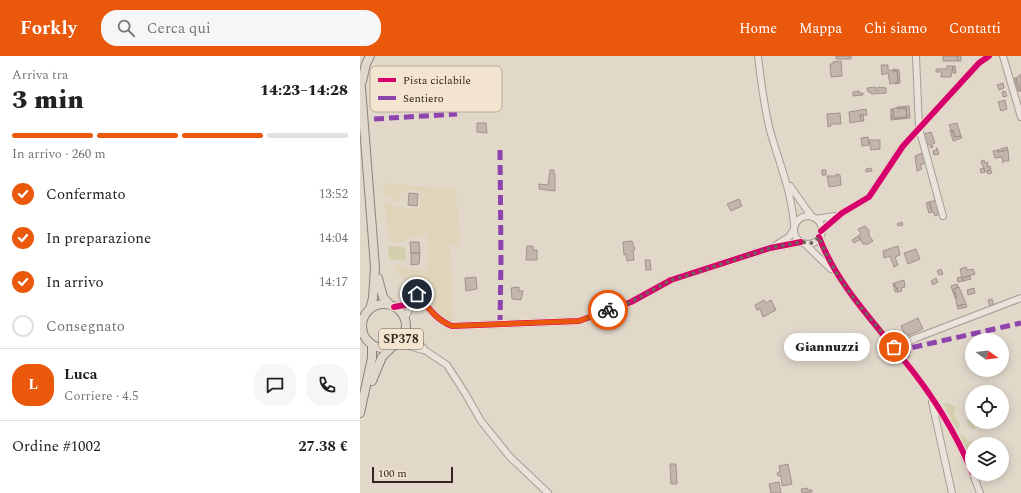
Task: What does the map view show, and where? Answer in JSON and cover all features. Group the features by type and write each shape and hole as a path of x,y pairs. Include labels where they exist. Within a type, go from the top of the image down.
{"main road":[{"name":"SP378","path":"362,84 366,64 370,56"},
{"name":"SP378","path":"360,75 362,84 375,267 373,298 370,309 362,319 362,335 372,345 385,348 395,345"},
{"name":"SP378","path":"365,396 382,356 395,345 404,333 405,323 383,297 375,267"},
{"path":"370,309 376,306 392,306"},
{"name":"SP378","path":"360,413 365,396 372,358 372,345"}],"street":[{"path":"758,56 771,134 787,181 795,236 837,274"},
{"path":"916,56 919,128 943,216"},
{"path":"821,231 842,213 869,197 878,186 896,155 979,63 989,56"},
{"path":"1003,56 1021,117"},
{"path":"392,306 400,307 409,303 417,294 442,321 452,326 579,321 631,302 671,280 770,248 802,242 812,243 819,237 821,226 800,203 787,181"},
{"path":"770,248 784,241 796,222 803,216 814,218 830,217 842,213"},
{"path":"819,237 827,258 837,274 854,299 904,359 930,395 960,445 965,457"},
{"path":"906,355 905,344 916,338 1021,298"},
{"path":"424,302 411,306 405,323 413,338 426,351 447,365 465,392 481,421 510,457 548,493"},
{"path":"395,345 426,351"},
{"path":"930,395 952,493"},
{"path":"975,481 980,493"}],"shaded area":[{"path":"383,183 456,189 460,244 450,245 453,322 444,319 419,291 404,279 392,266 397,265 421,271 428,270 427,235 403,242 390,242 384,202 387,201 397,207 420,209 421,192 413,189 406,191 402,194 398,201 394,201 384,194"},
{"path":"391,246 405,247 406,261 389,259 388,248"},
{"path":"943,403 948,403 956,407 954,415 960,424 959,429 957,429"},
{"path":"963,435 965,437 965,446 960,436"}],"building":[{"path":"836,56 851,56 851,59 836,59"},
{"path":"943,56 957,56 958,61 943,61"},
{"path":"957,56 961,56 961,61 958,61"},
{"path":"841,61 842,76 831,77 830,64"},
{"path":"881,65 888,65 888,70 897,71 898,82 890,84 888,73 882,75"},
{"path":"947,66 953,66 951,77 941,77 942,72 936,72 936,69 947,69"},
{"path":"953,66 955,66 956,73 953,73"},
{"path":"893,69 899,70 900,83 895,84 898,82 897,71 893,72"},
{"path":"1021,74 1021,91 1020,91 1016,78"},
{"path":"1014,78 1016,78 1020,91 1018,91"},
{"path":"1003,83 1004,88 999,90 997,85"},
{"path":"876,87 876,91 878,91 878,87 886,88 886,93 871,94 871,92 868,92 867,88"},
{"path":"859,91 859,93 863,93 863,95 853,96 853,92"},
{"path":"1005,91 1007,96 1003,97 1002,92"},
{"path":"1005,100 1007,109 1001,111 998,102"},
{"path":"909,106 910,118 891,120 891,116 897,119 907,117 906,108 897,109 897,107"},
{"path":"906,108 907,117 892,118 891,116 894,115 892,109"},
{"path":"866,109 867,115 860,115 861,121 850,123 849,112"},
{"path":"891,109 893,110 894,115 891,116"},
{"path":"840,113 841,124 831,124 831,126 828,127 827,114"},
{"path":"860,115 863,115 864,121 861,121"},
{"path":"477,123 486,123 487,133 477,132"},
{"path":"957,123 961,136 955,137 949,125"},
{"path":"950,130 953,130 955,137 961,136 962,138 953,141"},
{"path":"931,132 935,143 932,144 933,147 931,148 929,144 927,145 924,134"},
{"path":"868,137 869,145 862,146 861,138"},
{"path":"869,140 880,140 880,149 871,150"},
{"path":"1007,147 1008,150 998,152 998,150"},
{"path":"937,148 939,154 934,155 933,151 937,150"},
{"path":"998,150 998,152 1008,150 1009,161 1004,161 1003,163 1002,157 995,158 993,151"},
{"path":"922,153 926,163 920,165 922,169 917,171 915,156"},
{"path":"984,160 985,163 988,162 987,167 990,166 991,169 985,172 981,161"},
{"path":"871,168 872,171 866,172 866,169"},
{"path":"984,168 985,172 981,173 980,169"},
{"path":"550,170 554,170 555,174 555,191 539,189 539,184 548,185"},
{"path":"822,170 826,170 826,175 822,175"},
{"path":"991,170 992,173 988,174 987,171"},
{"path":"836,174 840,175 841,185 829,187 827,176 836,176"},
{"path":"409,193 418,194 417,206 408,205"},
{"path":"739,199 742,206 731,211 727,204"},
{"path":"937,200 940,214 935,216 929,202"},
{"path":"929,202 932,212 929,213 926,203"},
{"path":"902,222 903,225 898,226 897,224"},
{"path":"865,226 869,230 869,235 873,241 866,245 865,243 863,244 858,236 861,234 858,229"},
{"path":"858,236 861,239 854,243 852,240"},
{"path":"632,241 635,250 633,250 634,260 627,261 626,254 624,255 623,242"},
{"path":"410,242 419,242 420,253 411,253"},
{"path":"527,246 533,246 533,250 537,250 537,260 526,260"},
{"path":"898,246 900,255 895,257 898,265 894,267 890,256 884,258 883,251"},
{"path":"916,249 920,259 908,264 904,253"},
{"path":"411,253 420,253 419,264 411,265"},
{"path":"645,260 650,260 651,270 646,270"},
{"path":"966,267 967,270 973,269 975,274 962,278 960,269"},
{"path":"941,269 943,274 939,275 937,271"},
{"path":"970,276 971,279 963,281 962,278"},
{"path":"476,277 477,289 466,291 465,278"},
{"path":"962,277 963,281 958,282 957,278"},
{"path":"936,278 938,282 933,285 931,281"},
{"path":"904,280 905,287 901,288 902,291 898,292 894,283"},
{"path":"893,283 895,287 897,287 898,292 895,292"},
{"path":"957,284 958,287 954,289 957,298 955,298 951,286"},
{"path":"519,287 519,291 523,291 521,300 512,299 511,288"},
{"path":"959,287 966,304 957,306 954,289"},
{"path":"974,288 975,293 968,295 967,290"},
{"path":"992,299 994,306 990,307 988,300"},
{"path":"764,300 766,303 771,300 776,310 763,317 760,309 757,310 755,305"},
{"path":"966,304 967,307 958,309 957,306"},
{"path":"918,318 923,329 906,337 901,326"},
{"path":"670,464 676,464 677,484 671,484"},
{"path":"788,464 792,484 782,486 781,476 778,476 777,473 780,472 779,466"},
{"path":"779,482 781,493 771,493 769,484"},
{"path":"807,488 808,490 812,490 812,492 802,493 801,489"}],"marked path":[{"path":"374,119 457,114"},
{"path":"500,148 500,325"},
{"path":"904,359 910,348 1021,323"}],"cycle path":[{"path":"821,231 842,213 869,197 903,146 979,63 989,56"},
{"path":"819,237 835,270 845,286 933,399 950,427 965,457"},
{"path":"394,307 405,305 417,294 428,308 441,320 452,326 579,321 631,302 671,280 770,248 801,242"}],"way so far":[{"path":"608,310 631,302 671,280 770,248 801,242 808,244 812,243 819,237 827,258 854,299 894,347"}],"place":[{"name":"Giannuzzi","path":"894,347"}],"route":[{"path":"417,294 431,311 442,321 452,326 579,321 608,310"}]}
